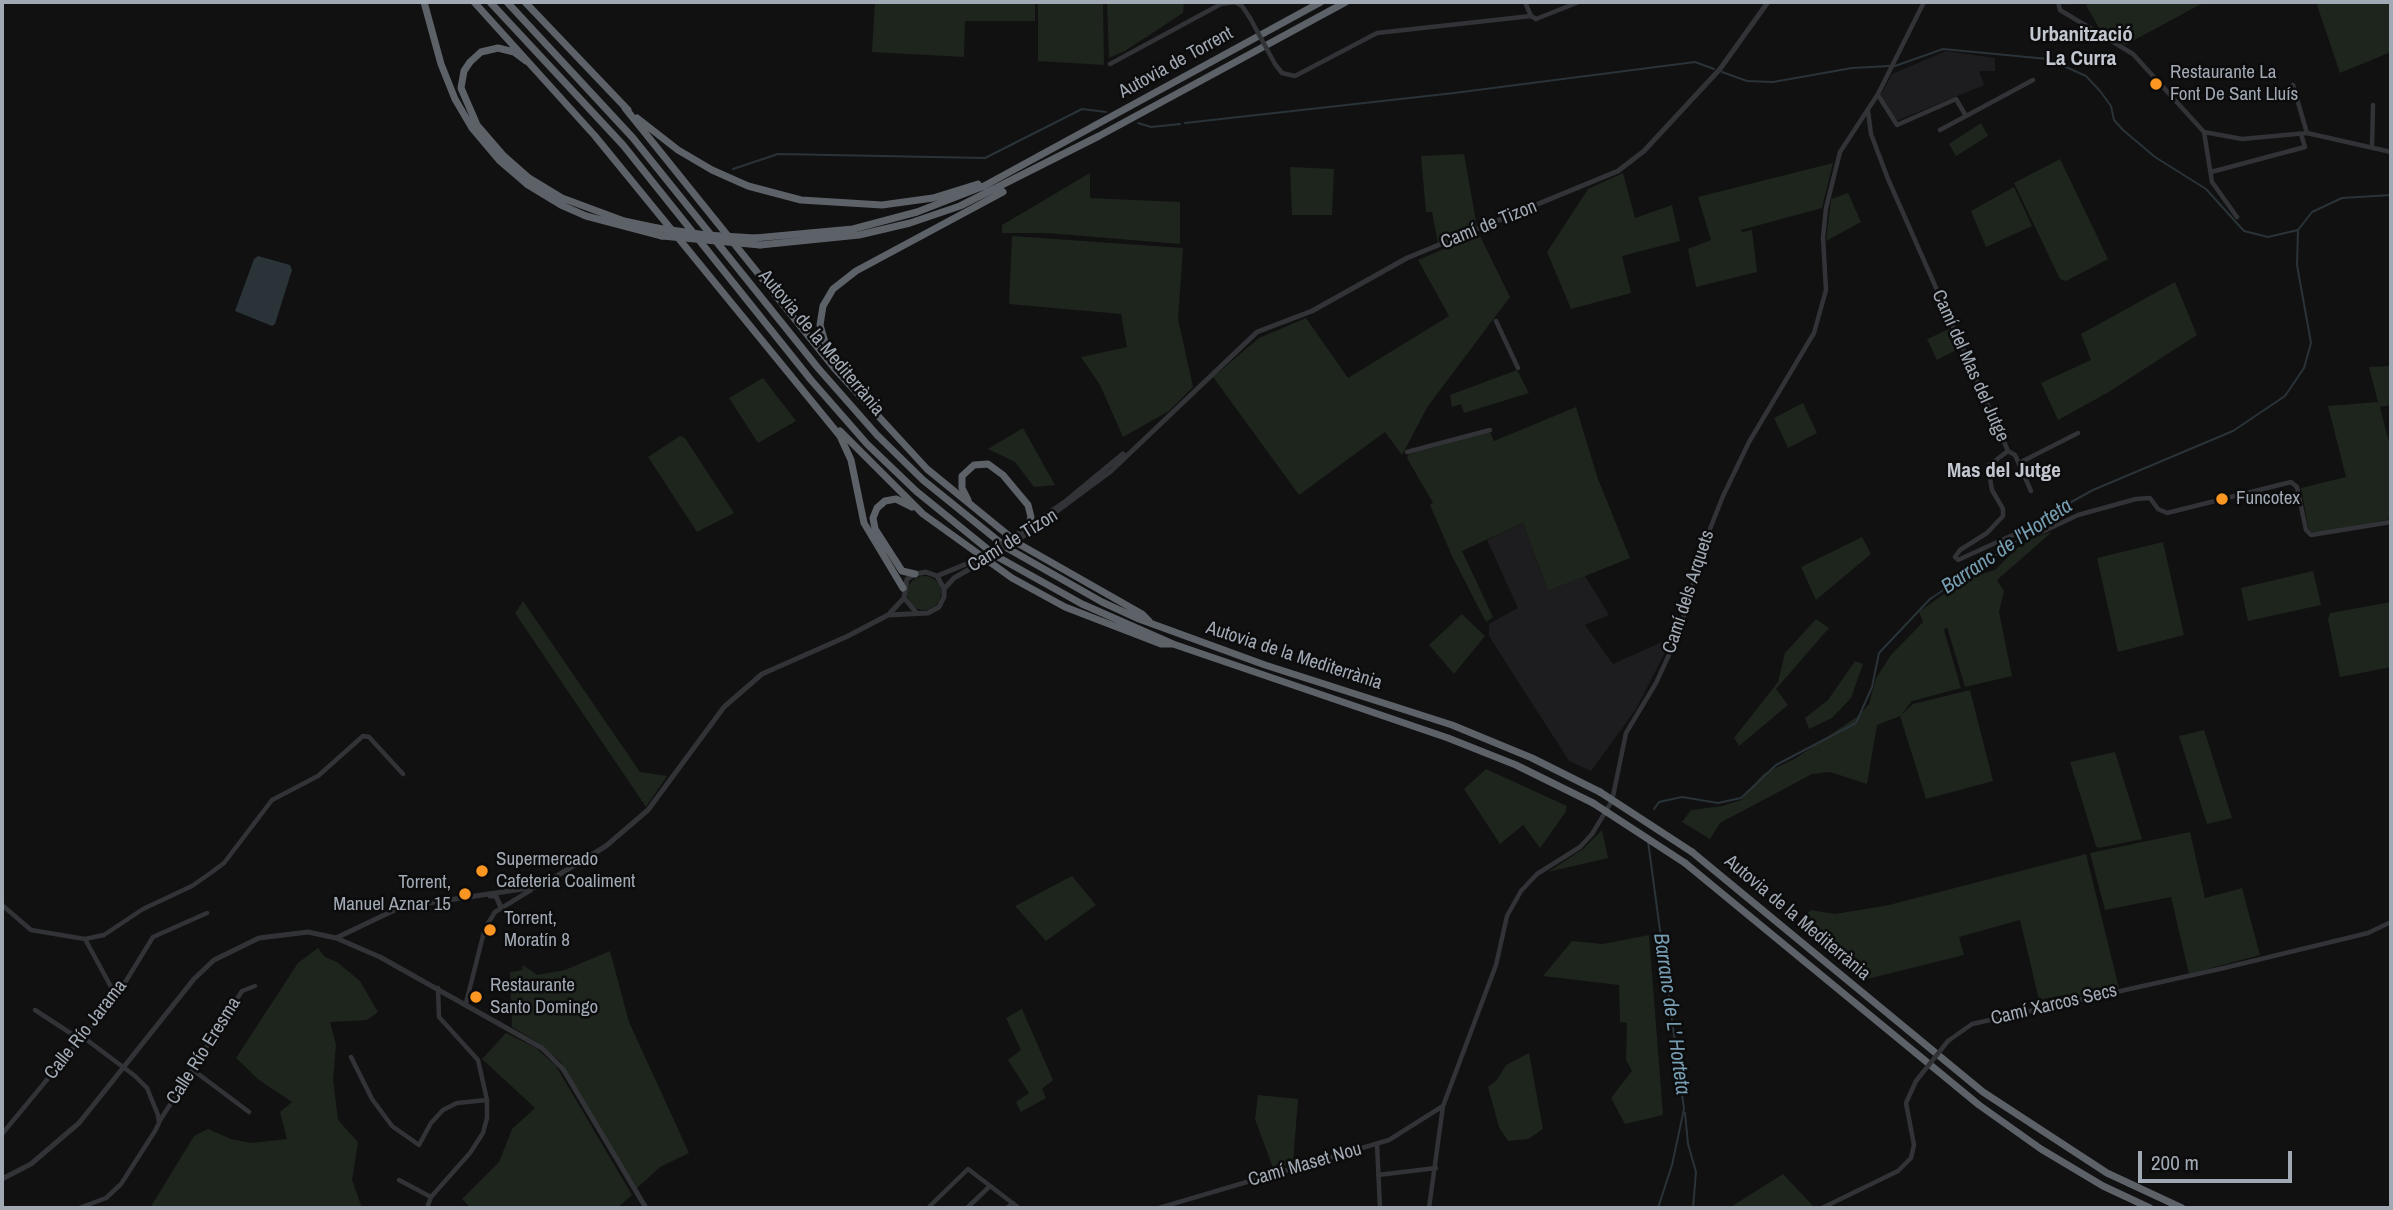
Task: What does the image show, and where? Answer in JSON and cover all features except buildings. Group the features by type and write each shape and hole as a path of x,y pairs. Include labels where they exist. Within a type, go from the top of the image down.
{"highway":[{"path":"424,2 441,64 455,99 472,128 499,160 528,184 561,205 586,216 662,236 758,241 846,237 935,215 984,196 1099,136"},
{"path":"474,2 634,183 840,436 851,460 864,523 903,588"},
{"name":"Autovia de la Mediterrània","path":"490,2 623,145 810,380 916,491 996,556 1082,604 1173,644 1448,737 1516,765 1593,803 1685,863 1979,1105 2041,1149 2103,1185 2150,1208"},
{"name":"Autovia de la Mediterrània","path":"507,2 634,138 818,368 877,435 923,480 1007,548 1102,602 1265,665 1452,725 1532,758 1600,792 1692,852 1983,1091 2106,1173 2182,1208"},
{"path":"525,2 625,108 841,374 927,469 977,511 1037,555 1142,614 1149,621"},
{"name":"Autovia de Torrent","path":"1045,153 1321,2"},
{"name":"Autovia de Torrent","path":"1099,136 1346,2"},
{"path":"546,81 514,52 498,48 481,52 470,62 464,71 461,88 477,125 503,155 529,178 562,198 588,209 657,228 758,241 824,234 906,215 984,186 1045,153"},
{"path":"625,108 678,150 712,170 780,196 823,204 882,205 933,198 978,184 1045,153"},
{"path":"841,374 823,345 820,325 827,298 842,281 1089,145 1099,136"},
{"path":"806,395 923,514"},
{"path":"977,511 964,495 962,476 974,464 988,464 1003,475 1028,505 1031,517 1028,527"},
{"path":"915,573 902,571 874,529 873,517 877,508 896,499 923,514 1012,578 1048,599 1161,644 1173,644"}],"street":[{"path":"1110,64 1221,4 1235,2 1242,6 1250,18 1282,74 1295,76 1377,33 1531,16 1536,19 1579,2"},
{"path":"1525,2 1531,16"},
{"name":"Camí de Tizon","path":"944,589 973,564 1020,535 1111,471 1257,332 1312,311 1407,258 1618,171 1644,151 1720,69 1768,2"},
{"name":"Camí dels Arquets","path":"1429,1208 1443,1106 1496,965 1507,916 1521,891 1537,874 1580,846 1604,819 1612,802 1626,733 1656,683 1678,635 1708,534 1723,496 1749,442 1811,341 1826,290 1823,242 1826,208 1840,152 1878,94 1924,2"},
{"path":"2071,2 2057,2 2060,10 2133,54 2204,132 2212,181 2238,217"},
{"path":"1940,130 2034,80"},
{"path":"2211,172 2305,148 2293,85"},
{"path":"1878,94 1897,125 1956,99 1966,116"},
{"path":"2372,148 2373,105"},
{"name":"Camí del Mas del Jutge","path":"1868,111 1874,146 2008,450 1988,466 1992,490 2003,511 2001,520 1955,557 1958,561 2006,537 2042,532 2078,515 2136,499 2150,498 2158,509 2167,513 2291,482 2297,487 2306,530 2311,535 2391,522"},
{"path":"2204,132 2242,139 2304,133 2391,152"},
{"path":"1496,321 1518,368"},
{"name":"Camí de Tizon","path":"1020,535 1096,477 1176,409"},
{"path":"1407,452 1490,430"},
{"path":"2018,463 2078,433"},
{"path":"2008,450 2015,455 2031,491"},
{"name":"Camí de Tizon","path":"937,576 973,564"},
{"path":"888,615 928,612 939,607 944,589 937,576 926,572 915,573 903,588 904,598 915,611"},
{"path":"466,1003 485,928 500,908 606,846 648,810 724,707 762,674 888,615 904,598"},
{"path":"2,905 26,928 85,939 112,931 143,909 206,877 224,863 255,817 272,800 318,776 363,736 369,737 403,774"},
{"path":"337,938 401,907 536,887"},
{"path":"480,896 496,897 500,908"},
{"name":"Calle Río Jarama","path":"2,1134 116,996 153,937 207,913"},
{"name":"Camí Xarcos Secs","path":"1822,1208 1898,1171 1911,1158 1914,1145 1906,1103 1916,1081 1948,1041 1965,1027 2368,933 2391,922"},
{"path":"2,1179 31,1164 79,1123 194,979 214,960 259,938 289,932 313,932 337,938 380,957 542,1048 556,1060 646,1208"},
{"path":"85,939 116,996"},
{"name":"Calle Río Eresma","path":"79,1208 106,1198 121,1184 242,991 255,986"},
{"path":"427,1208 430,1196 470,1153 483,1133 487,1100 478,1060 439,1017 438,988"},
{"path":"36,1010 81,1040 87,1040 147,1088 159,1123"},
{"path":"351,1057 392,1126 419,1144 431,1123 443,1110 457,1103 487,1100"},
{"path":"193,1070 249,1112"},
{"name":"Camí Maset Nou","path":"1159,1208 1377,1144 1396,1136 1443,1106"},
{"path":"1377,1144 1380,1208"},
{"path":"1378,1175 1436,1168"},
{"path":"928,1208 968,1169 1019,1208"},
{"path":"399,1180 430,1196"},
{"path":"967,1208 990,1186"},
{"path":"1007,1208 1013,1203"}],"shaded area":[{"path":"875,2 1035,2 1035,21 965,21 964,57 872,52"},
{"path":"1038,2 1103,2 1104,65 1038,61"},
{"path":"1107,2 1184,2 1183,13 1125,51 1109,58"},
{"path":"2090,2 2205,2 2125,45 2103,35 2086,5"},
{"path":"2316,2 2391,2 2391,52 2340,73"},
{"path":"1946,51 1995,58 1995,71 1979,71 1984,85 1896,121 1881,95 1892,74"},
{"path":"1981,123 1988,136 1956,156 1949,144"},
{"path":"1464,154 1477,227 1438,243 1432,212 1426,212 1421,156"},
{"path":"2060,159 2108,259 2066,281 2060,279 2014,183"},
{"path":"1833,163 1822,208 1741,230 1752,230 1757,272 1696,287 1688,249 1711,240 1698,197"},
{"path":"1290,167 1334,169 1332,215 1292,215"},
{"path":"1090,173 1090,198 1180,202 1180,244 1047,233 1002,233 1002,225"},
{"path":"1623,173 1635,218 1672,205 1680,241 1622,256 1631,293 1571,309 1547,252 1588,189"},
{"path":"2014,187 2032,226 1986,247 1971,211"},
{"path":"1848,193 1861,222 1826,241 1831,199"},
{"path":"1479,234 1510,297 1428,406 1402,455 1385,432 1299,495 1213,377 1259,338 1306,318 1348,378 1449,316 1418,260"},
{"path":"1012,236 1183,248 1178,319 1193,387 1169,411 1123,437 1100,385 1081,357 1127,347 1121,314 1009,304"},
{"path":"258,256 290,265 292,270 275,324 272,326 235,311 254,259"},
{"path":"2175,282 2197,335 2107,393 2058,420 2041,383 2091,360 2081,334"},
{"path":"1949,329 1958,349 1937,360 1927,339"},
{"path":"2391,366 2391,405 2380,407 2391,450 2391,519 2318,534 2309,531 2301,488 2346,477 2328,406 2378,402 2369,367"},
{"path":"1517,370 1529,393 1464,413 1461,404 1452,407 1450,395"},
{"path":"763,378 796,421 758,443 729,398"},
{"path":"1803,403 1817,433 1788,448 1774,418"},
{"path":"1576,407 1598,479 1630,558 1548,591 1523,523 1462,551 1493,617 1486,622 1452,556 1430,505 1433,503 1407,458 1409,454 1490,432 1494,441"},
{"path":"1023,428 1055,485 1034,487 1015,462 988,449"},
{"path":"680,436 685,438 734,513 697,532 648,457"},
{"path":"1523,523 1548,591 1585,576 1609,615 1585,625 1613,664 1673,637 1636,709 1591,771 1569,761 1489,636 1489,624 1518,608 1487,540"},
{"path":"2052,532 1997,580 2004,591 1999,612 2012,676 1965,687 1947,627 1944,630 1961,688 1912,701 1901,715 1913,704 1970,690 1993,781 1926,799 1900,716 1877,725 1867,784 1830,772 1812,774 1720,823 1710,839 1682,822 1691,810 1722,806 1741,800 1763,774 1796,758 1858,716 1869,704 1876,678 1891,655 1923,622 1919,612 1963,580 1995,570 2017,548 2035,537"},
{"path":"1862,537 1871,554 1816,600 1801,567"},
{"path":"2163,542 2184,635 2118,652 2097,558"},
{"path":"2313,571 2321,605 2248,621 2241,588"},
{"path":"924,576 936,581 941,593 936,605 924,610 912,605 907,593 912,581"},
{"path":"523,601 640,772 667,776 646,807 515,613"},
{"path":"2391,602 2391,667 2340,677 2328,619 2330,613"},
{"path":"1462,614 1485,636 1454,674 1429,645"},
{"path":"1816,619 1829,628 1776,689 1788,705 1739,746 1734,738 1778,682 1785,653"},
{"path":"1855,661 1863,664 1851,698 1832,718 1809,729 1805,718 1828,700"},
{"path":"2204,730 2232,818 2207,824 2179,736"},
{"path":"2115,752 2142,839 2099,848 2096,846 2070,762"},
{"path":"1486,769 1567,806 1565,813 1540,848 1523,825 1500,844 1464,789"},
{"path":"1602,830 1608,858 1548,872 1583,849"},
{"path":"2190,832 2205,898 2242,888 2260,955 2189,974 2171,897 2105,910 2090,853"},
{"path":"2086,854 2119,988 2104,992 2065,999 2064,995 2039,1000 2020,920 1959,937 1964,955 1867,979 1801,919 1811,910 1835,914 1889,905"},
{"path":"1072,876 1096,905 1046,941 1015,906"},
{"path":"1649,935 1663,1115 1625,1124 1611,1098 1632,1071 1626,1060 1627,1023 1620,1022 1619,985 1543,976 1572,941 1603,944"},
{"path":"318,948 325,957 337,962 360,981 378,1012 367,1020 330,1022 336,1045 333,1079 338,1120 358,1142 352,1180 362,1208 150,1208 194,1136 208,1129 231,1139 251,1143 287,1139 280,1112 292,1102 259,1080 236,1058 298,963"},
{"path":"610,951 629,1022 689,1153 660,1167 636,1189 561,1062 539,1043 512,1027 510,972 522,970 523,965 537,975 565,970"},
{"path":"1022,1009 1053,1080 1042,1089 1046,1098 1021,1112 1016,1102 1029,1093 1008,1060 1021,1050 1006,1018"},
{"path":"506,1033 536,1048 556,1066 632,1195 617,1208 471,1208 462,1199 499,1162 512,1129 535,1108 482,1059"},
{"path":"1529,1053 1543,1129 1528,1139 1508,1141 1499,1127 1488,1087 1497,1080 1506,1065"},
{"path":"1258,1095 1298,1099 1293,1164 1273,1168 1255,1119"},
{"path":"1783,1174 1815,1208 1729,1208"}],"waterway":[{"path":"1895,66 1943,49 2048,59 2086,76 2111,106 2114,120 2123,130 2155,157 2206,189 2244,231 2268,237 2298,230"},
{"path":"1185,123 1454,93 1695,62 1714,69"},
{"path":"1722,72 1747,81 1773,82 1852,68 1889,66"},
{"path":"733,169 778,154 985,158 1082,109 1106,112"},
{"path":"1138,123 1151,127 1180,124"},
{"name":"Barranc de l'Horteta","path":"2028,532 2046,516 2093,490 2233,431 2285,396 2304,368 2311,343 2297,265 2298,230 2312,212 2342,198 2391,195"},
{"name":"Barranc de l'Horteta","path":"1654,809 1659,802 1682,797 1718,803 1741,798 1776,765 1856,723 1872,687 1879,653 1930,599 2024,536"},
{"name":"Barranc de L' Horteta","path":"1648,841 1684,1109 1672,1165 1658,1208"},
{"path":"1685,1113 1688,1144 1696,1172 1693,1208"}],"place":[{"name":"Restaurante La Font De Sant Lluís","path":"2156,84"},
{"name":"Funcotex","path":"2222,499"},
{"name":"Supermercado Cafeteria Coaliment","path":"482,871"},
{"name":"Torrent, Manuel Aznar 15","path":"465,894"},
{"name":"Torrent, Moratín 8","path":"490,930"},
{"name":"Restaurante Santo Domingo","path":"476,997"}],"district":[{"name":"Urbanització La Curra","path":"2081,47"},
{"name":"Mas del Jutge","path":"2004,471"}]}
